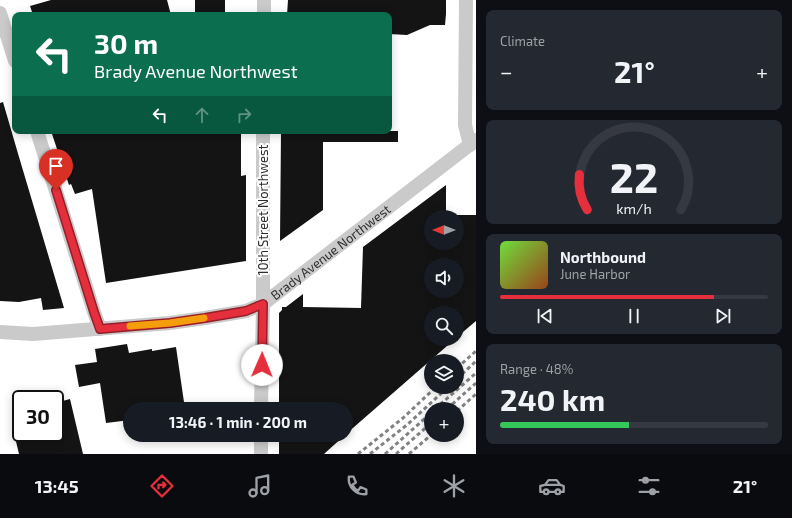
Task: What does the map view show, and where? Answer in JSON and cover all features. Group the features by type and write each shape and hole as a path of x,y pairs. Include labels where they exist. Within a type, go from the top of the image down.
{"street":[{"path":"264,0 264,12"},
{"path":"466,0 465,125 473,143"},
{"path":"0,13 12,51"},
{"path":"38,134 100,329"},
{"name":"10th Street Northwest","path":"261,402 263,134"},
{"name":"Brady Avenue Northwest","path":"0,332 34,334 100,329 170,323 246,311 263,304 473,143"},
{"path":"261,442 261,454"}],"building":[{"path":"51,0 167,0 170,12 32,12 30,6"},
{"path":"195,0 225,0 225,12 195,12"},
{"path":"288,0 446,0 445,25 430,25 407,35 392,34 392,12 287,12"},
{"path":"3,102 64,308 43,310 41,298 19,302 0,301 0,103"},
{"path":"392,131 398,131 398,142 323,142 323,210 280,241 281,134 392,134"},
{"path":"52,134 241,134 241,176 246,175 246,261 106,283 92,189 75,194 71,184 69,185"},
{"path":"446,185 446,210 424,210 424,250 464,250 464,215 476,215 476,321 464,331 464,306 424,306 424,346 447,346 438,354 424,354 424,366 353,428 353,402 279,402 279,313 282,310 282,307 286,307 303,294 303,307 361,308 363,247"},
{"path":"127,344 129,353 176,347 184,402 123,402 123,421 106,423 100,383 79,387 75,365 97,362 95,349"},
{"path":"70,399 83,454 19,454 16,442 64,442 64,401"},
{"path":"279,442 337,442 324,454 279,454"}],"railway":[{"path":"464,362 476,351"},
{"path":"464,372 476,361"},
{"path":"443,402 476,373"},
{"path":"455,402 476,383"},
{"path":"358,454 403,418 429,394"},
{"path":"370,454 408,424 440,394"},
{"path":"464,405 476,394"},
{"path":"385,454 424,419"},
{"path":"396,454 424,429"},
{"path":"409,454 424,441"}],"slow traffic":[{"path":"130,326 170,323 204,318"}],"route":[{"path":"56,190 100,329 170,323 205,318 246,311 263,304 262,365"}]}
